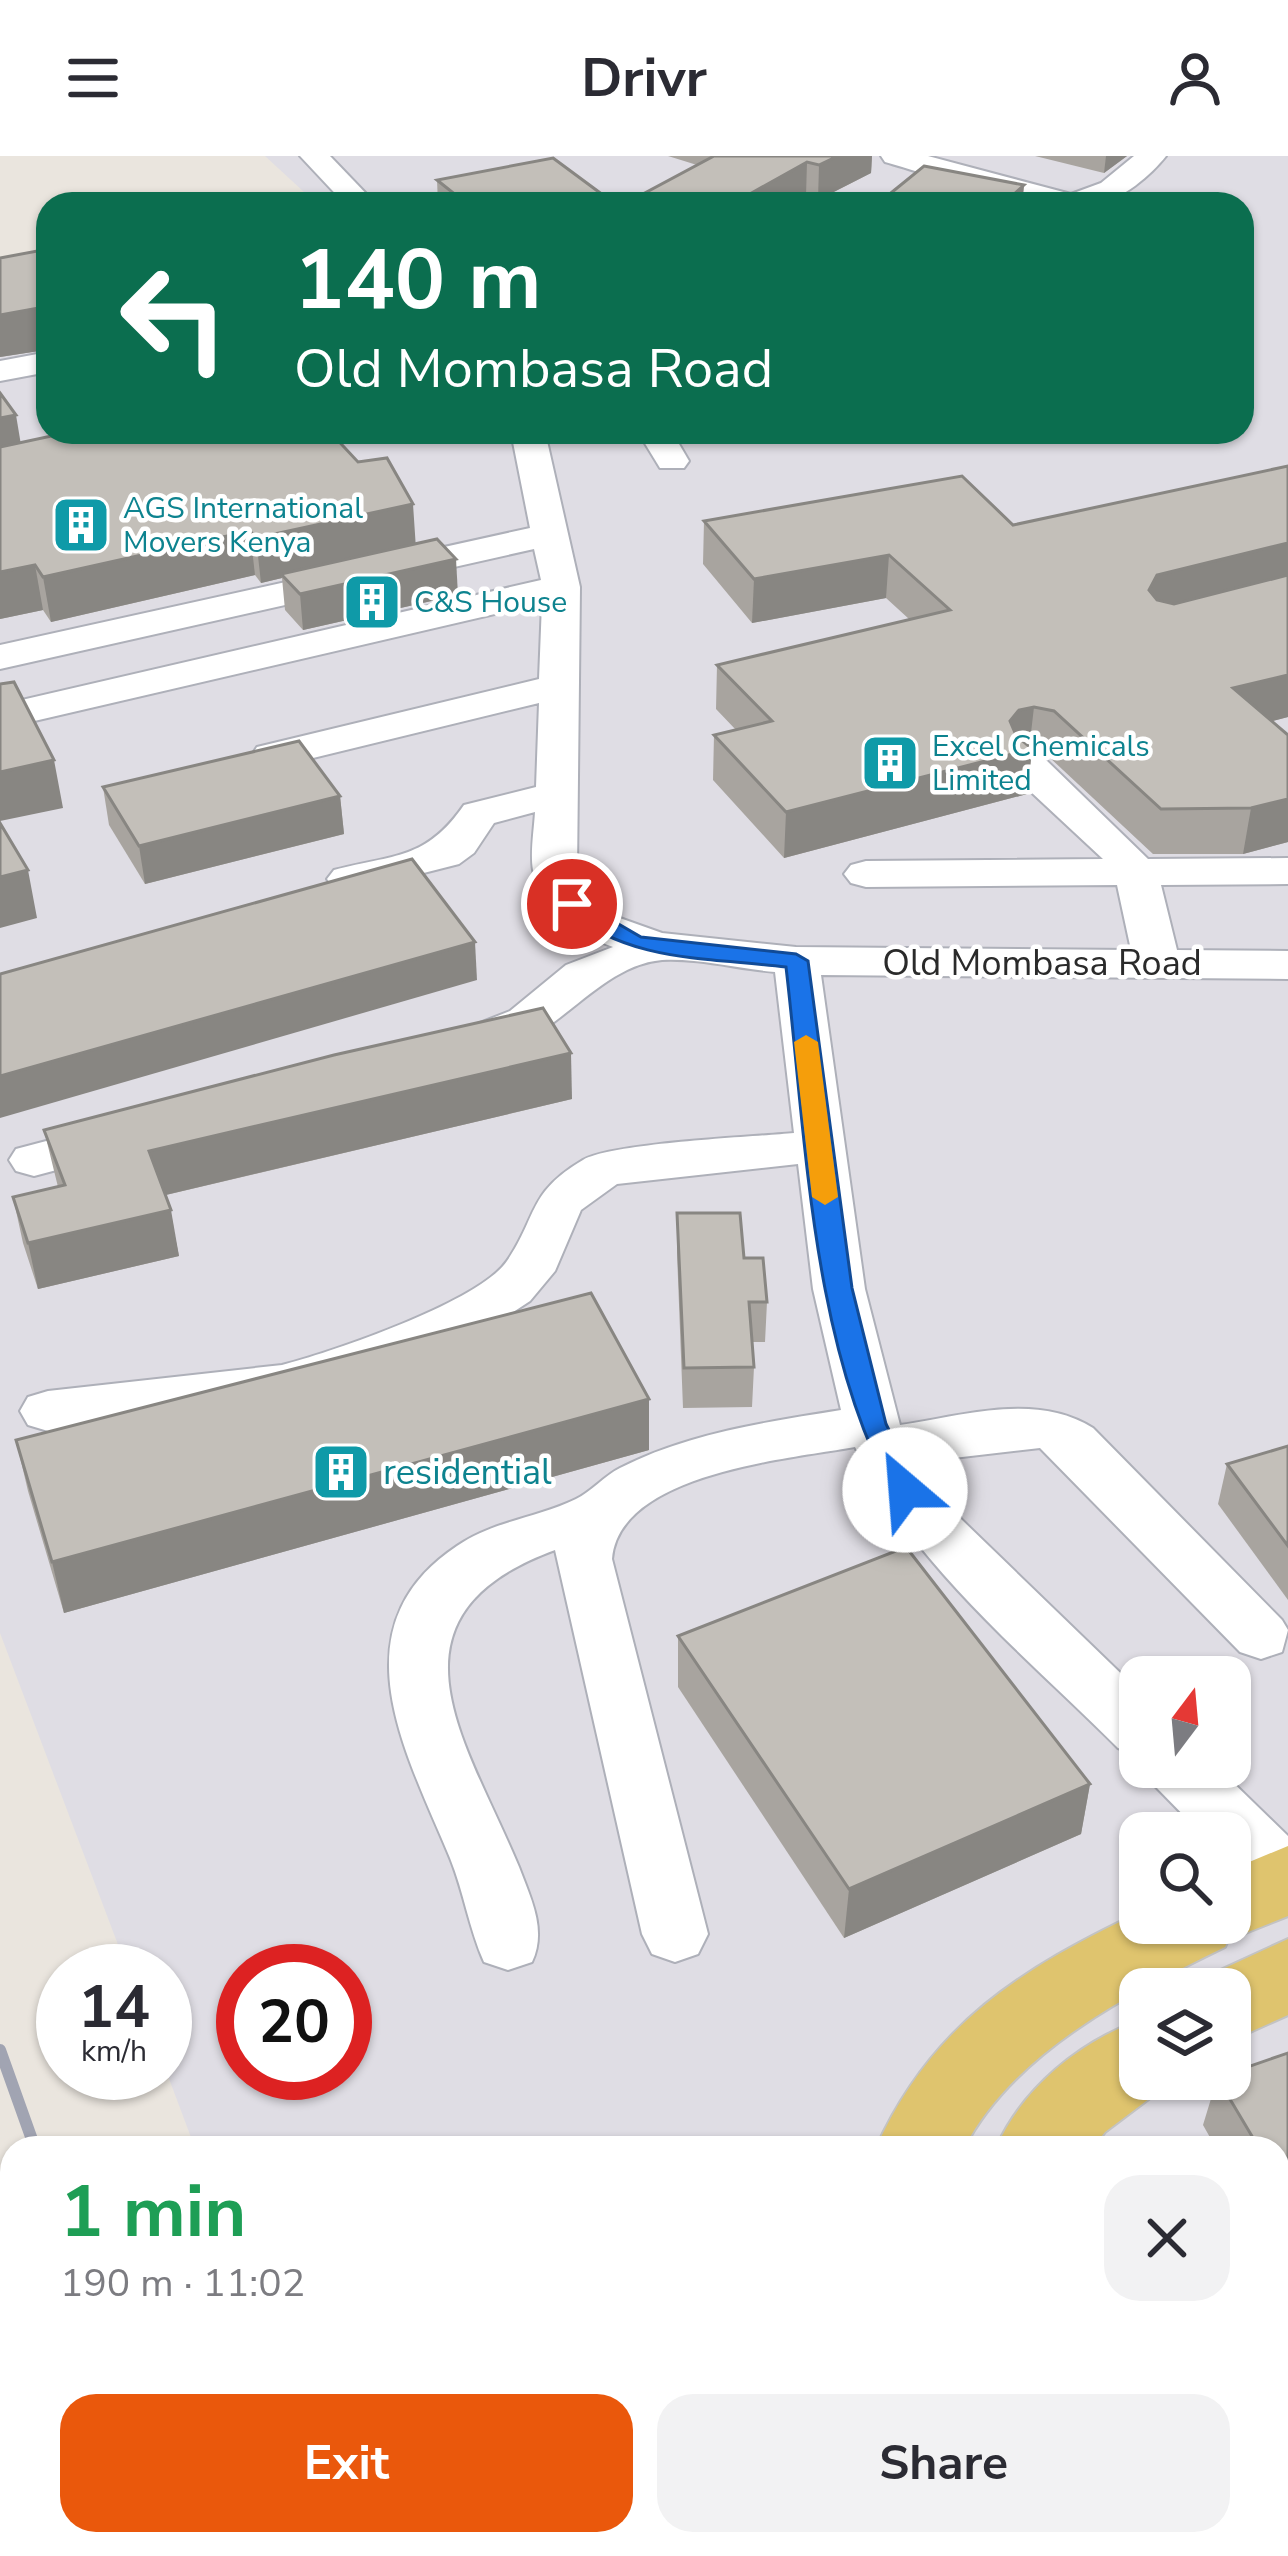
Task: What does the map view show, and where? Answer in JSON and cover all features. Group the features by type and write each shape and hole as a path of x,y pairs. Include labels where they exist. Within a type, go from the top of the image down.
{"main road":[{"path":"1251,1897 1288,1879"},
{"path":"926,2136 946,2100 1010,2036 1072,1991 1158,1944"},
{"path":"1251,1994 1288,1974"},
{"path":"1050,2136 1075,2104 1119,2072"}],"lane":[{"path":"314,156 349,192"},
{"path":"895,156 1029,192"},
{"path":"996,156 1060,171 1043,192"},
{"path":"1103,192 1152,156"},
{"path":"4,365 36,363"},
{"name":"Old Mombasa Road","path":"531,444 561,586 555,872 572,904 601,927 655,946 796,961 1288,965"},
{"path":"0,657 551,534"},
{"path":"0,717 561,586"},
{"path":"272,756 559,686"},
{"path":"1030,768 1116,847 1136,872 1156,964"},
{"path":"349,879 444,855 459,844 478,814 557,794"},
{"path":"866,874 1288,872"},
{"path":"442,1054 527,1021 582,975 655,946"},
{"path":"796,961 838,1288 878,1436 905,1490 941,1534 1119,1710"},
{"path":"34,1160 170,1124"},
{"path":"48,1411 282,1384 327,1372 473,1313 511,1288 529,1271 560,1201 604,1169 818,1145"},
{"path":"675,1934 583,1558 588,1530 602,1512 649,1476 694,1461 878,1436 1053,1429 1073,1442 1261,1636"},
{"path":"508,1942 497,1897 433,1751 421,1706 417,1646 434,1606 455,1577 478,1560 602,1512"},
{"path":"1198,1788 1288,1879"}],"shaded area":[{"path":"265,156 1288,156 1288,2136 190,2136 177,2100 192,2100 192,1944 118,1944 0,1633 0,298 36,290 36,444 1254,444 1254,192 304,192"}],"building":[{"path":"714,156 838,156 819,165 807,162 753,192 647,192"},
{"path":"553,158 599,192 452,192 437,180"},
{"path":"924,166 1024,185 1016,192 892,192"},
{"path":"36,251 36,308 0,315 0,258"},
{"path":"0,393 16,415 0,418"},
{"path":"36,439 36,444 341,444 358,462 387,458 413,504 256,538 250,531 43,577 35,565 0,572 0,447"},
{"path":"1288,466 1288,543 1157,575 1149,590 1157,600 1174,604 1288,575 1288,675 1233,688 1288,735 1288,799 1251,808 1161,809 1054,711 1034,707 1019,710 1010,721 1016,735 1032,749 786,812 714,735 772,721 717,665 950,610 889,555 754,579 704,521 962,476 1013,525"},
{"path":"437,539 456,559 300,594 281,574"},
{"path":"14,682 54,760 0,772 0,684"},
{"path":"299,741 340,796 139,846 103,787"},
{"path":"0,823 28,870 0,877"},
{"path":"412,859 475,942 0,1076 0,974"},
{"path":"543,1008 571,1053 149,1151 171,1210 28,1243 13,1197 65,1185 44,1130 334,1055"},
{"path":"677,1213 740,1213 744,1258 763,1258 767,1302 749,1302 754,1367 684,1368"},
{"path":"591,1293 649,1399 52,1562 16,1440"},
{"path":"1288,1446 1288,1546 1227,1464"},
{"path":"906,1547 1090,1784 849,1889 678,1636"},
{"path":"1288,2053 1288,2136 1252,2136 1230,2100 1251,2100 1251,2066"}],"railway":[{"path":"0,2050 31,2136"}],"slow traffic":[{"path":"806,1042 825,1197"}],"place":[{"name":"AGS International Movers Kenya","path":"81,525"},
{"name":"C&S House","path":"372,602"},
{"name":"Excel Chemicals Limited","path":"890,763"},
{"name":"residential","path":"341,1472"}],"route":[{"path":"572,904 601,927 636,943 796,961 838,1288 872,1424 905,1490"}]}
